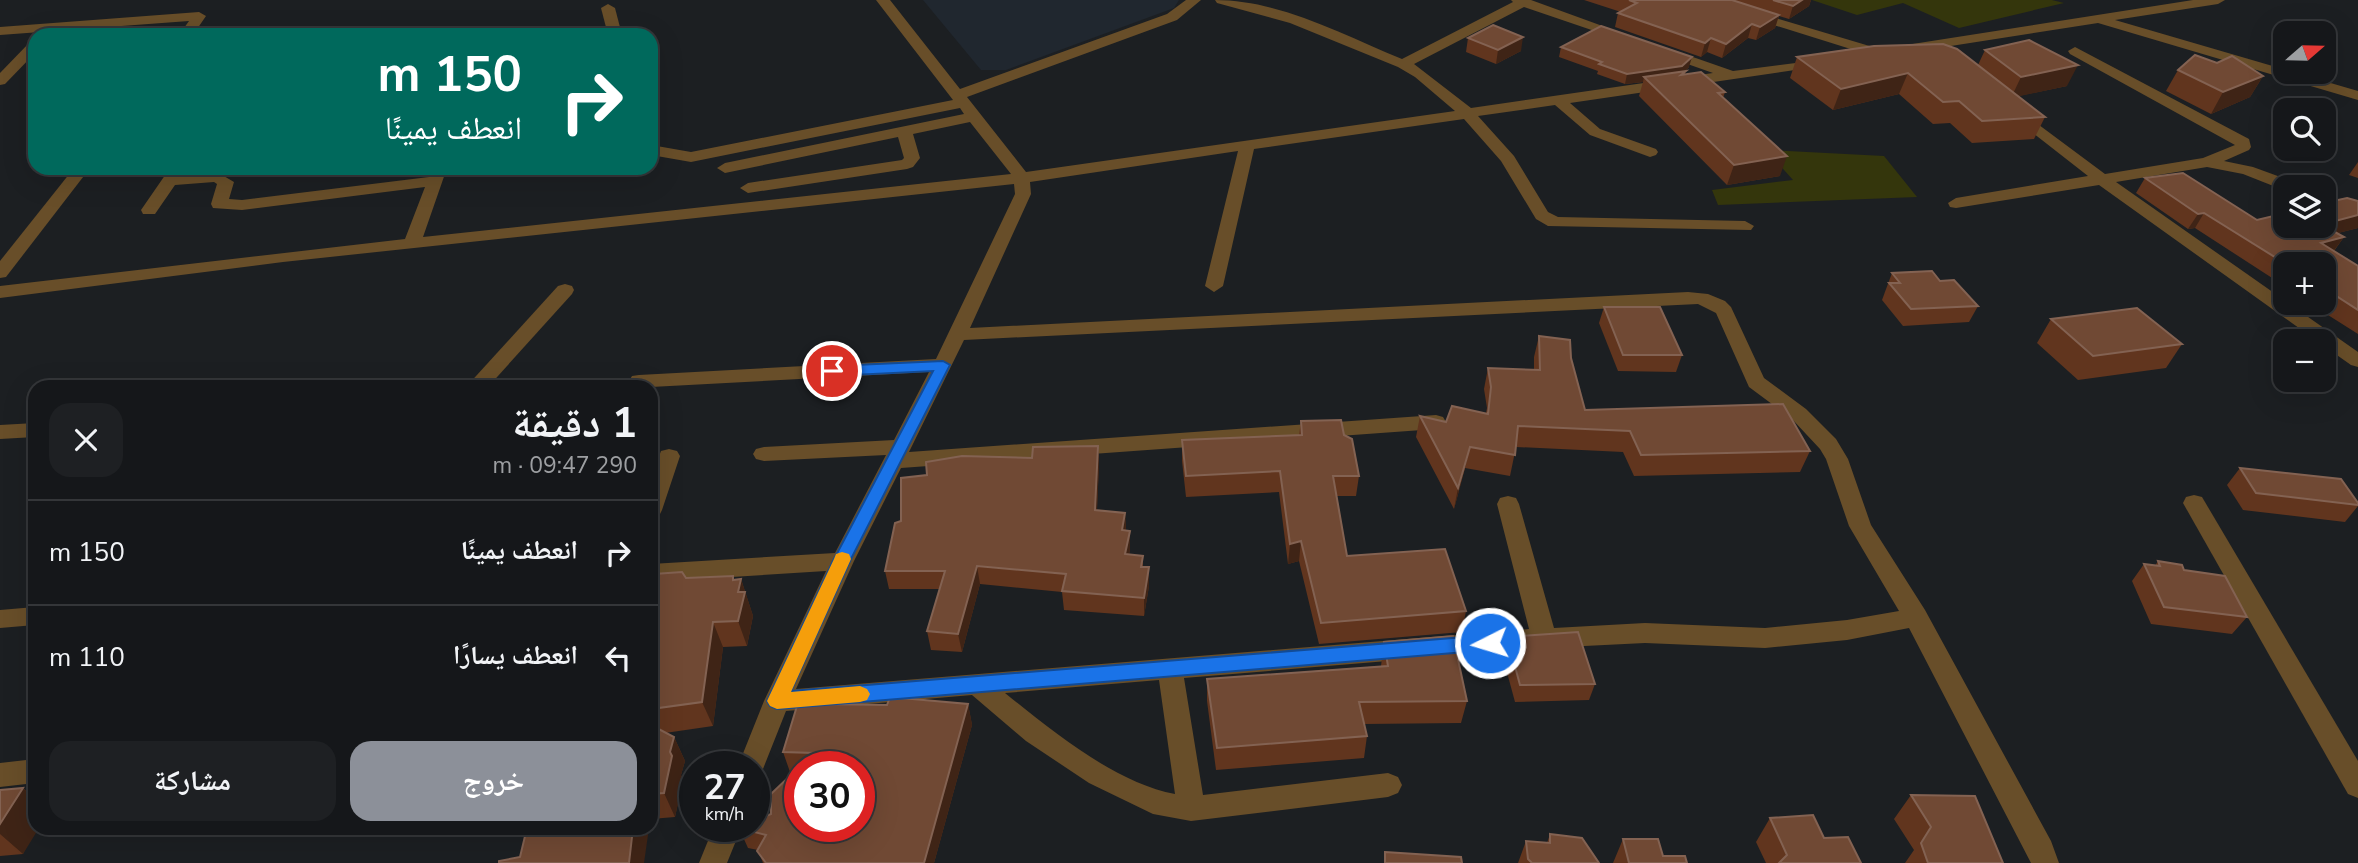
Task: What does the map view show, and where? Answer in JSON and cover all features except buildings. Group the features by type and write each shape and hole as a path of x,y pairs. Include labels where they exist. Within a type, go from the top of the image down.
{"street":[{"path":"757,751 777,701 842,561 943,365 954,335 1023,194 1023,178 963,106 883,0"},
{"path":"725,168 904,131 1172,17 1194,0"},
{"path":"1222,0 1265,4 1403,64 1437,86 1467,113 1508,159 1542,215 1554,222 1745,226"},
{"path":"1701,0 1878,53"},
{"path":"2172,0 2189,5"},
{"path":"0,292 412,243 1023,178 1734,76 2218,0"},
{"path":"1403,64 1520,1 1632,39"},
{"path":"608,8 613,28"},
{"path":"79,28 199,16 191,28"},
{"path":"2098,20 2358,96"},
{"path":"0,31 28,31"},
{"path":"1929,45 1951,62"},
{"path":"1657,48 1734,76"},
{"path":"1956,203 2207,162 2243,147 2243,142 2075,51"},
{"path":"0,81 28,52"},
{"path":"1558,100 1595,132 1650,152"},
{"path":"2005,104 2103,180 2358,361"},
{"path":"658,151 691,157 963,106"},
{"path":"748,188 907,164 912,158 904,131"},
{"path":"1214,286 1247,145"},
{"path":"2207,162 2247,170 2273,180"},
{"path":"0,273 77,175"},
{"path":"149,210 173,175"},
{"path":"188,175 216,177 226,182 219,204 242,205 432,175"},
{"path":"412,243 438,175"},
{"path":"2336,205 2358,214"},
{"path":"482,380 565,290"},
{"path":"954,335 1470,307 1688,298 1710,300 1724,311 1756,382 1799,414 1828,444 1837,459 1860,526 1916,617 2041,850 2045,863"},
{"path":"658,380 943,365"},
{"path":"764,454 896,454 1436,422"},
{"path":"0,432 28,430"},
{"path":"658,490 670,456"},
{"path":"2194,503 2358,786"},
{"path":"1508,504 1544,638"},
{"path":"658,573 842,561"},
{"path":"0,619 28,617"},
{"path":"777,701 1544,638 1645,634 1765,638 1847,630 1916,617"},
{"path":"1170,670 1191,808"},
{"path":"977,685 1035,733 1099,775 1153,802 1191,808 1388,785"},
{"path":"0,775 28,772"},
{"path":"713,863 722,842"}],"shaded area":[{"path":"923,0 1179,0 1174,8 1006,70 981,70"},
{"path":"1812,0 2052,0 2064,3 1959,28 1903,3 1857,15"},
{"path":"1766,150 1884,156 1917,197 1718,205 1712,190 1793,180"}],"slow traffic":[{"path":"842,559 777,701 860,694"}],"route":[{"path":"832,371 943,365 842,561 777,701 1490,643"}]}
